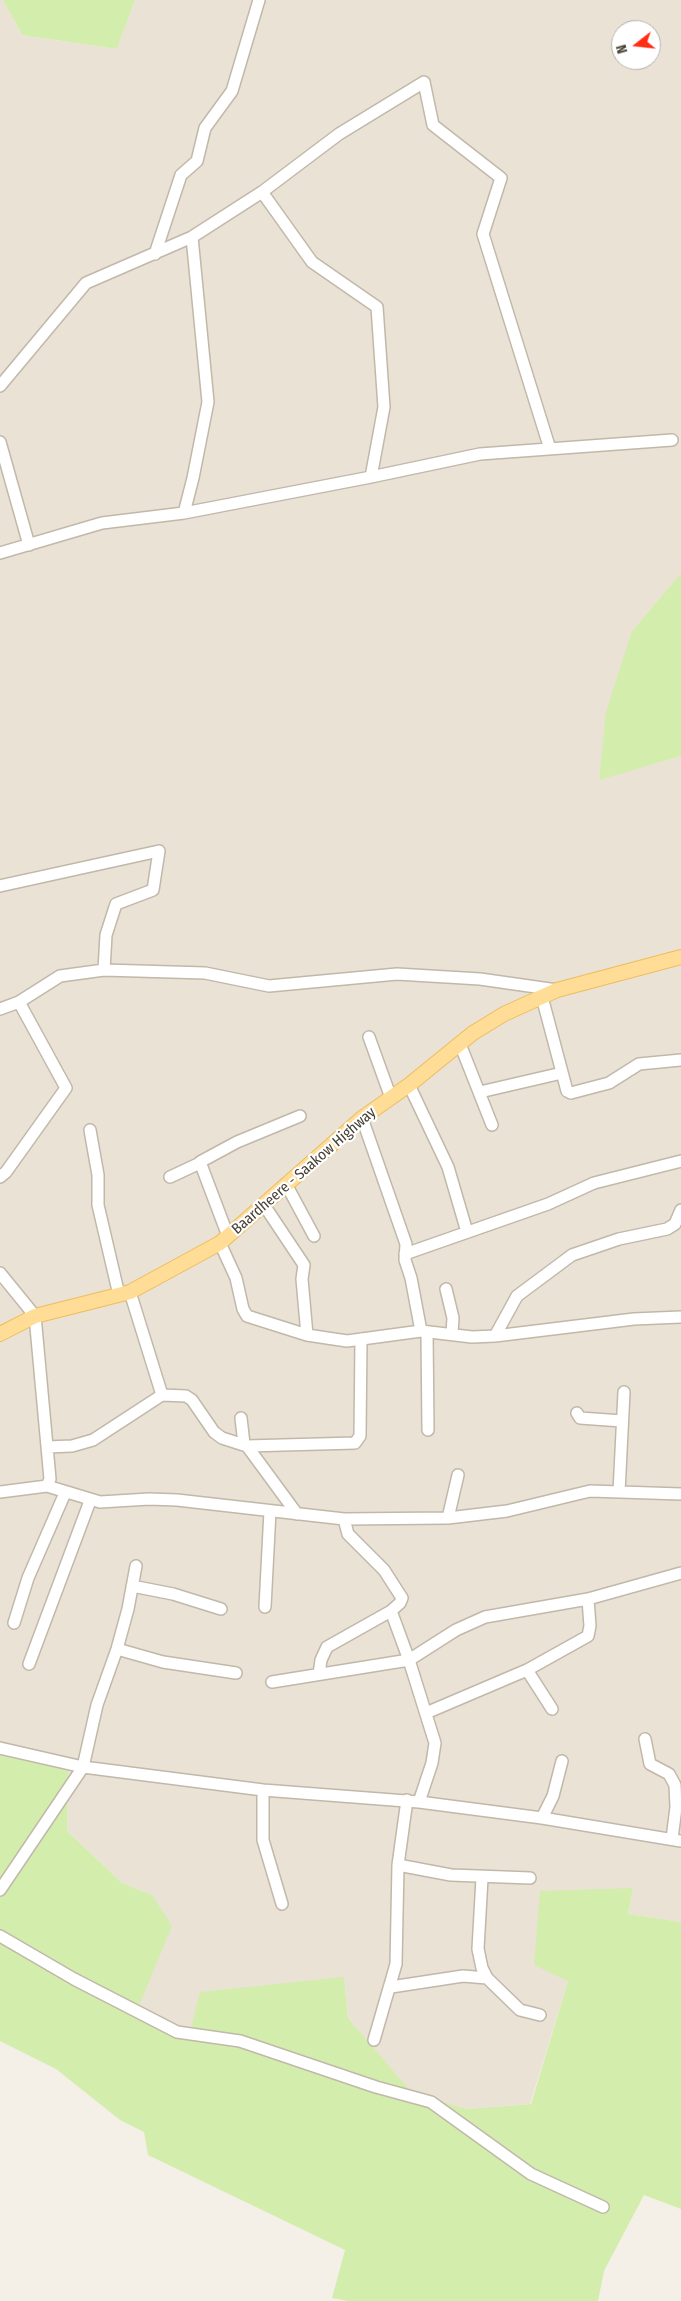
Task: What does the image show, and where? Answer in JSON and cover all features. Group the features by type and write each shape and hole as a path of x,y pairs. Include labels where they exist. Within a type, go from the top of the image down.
{"main road":[{"name":"Baardheere - Saakow Highway","path":"0,1334 35,1316 124,1293 224,1239 362,1118 409,1085 473,1033 504,1014 558,990 681,957"}],"street":[{"path":"155,254 181,175 197,161 205,128 232,91 259,0"},
{"path":"0,386 86,283 192,237 262,192 339,134 424,82 433,125 501,178 483,234 550,449"},
{"path":"262,192 312,262 377,307 384,407 371,477"},
{"path":"184,513 208,402 192,237"},
{"path":"0,553 102,523 184,513 480,454 672,440"},
{"path":"0,442 29,546"},
{"path":"0,886 159,851 153,890 116,904 106,935 104,970"},
{"path":"0,1009 19,1002 60,976 104,970 205,972 269,986 397,974 480,979 558,990"},
{"path":"542,997 567,1090 575,1093 609,1083 639,1064 681,1060"},
{"path":"0,1177 6,1172 66,1088 19,1002"},
{"path":"369,1037 391,1098"},
{"path":"460,1044 492,1125"},
{"path":"480,1092 562,1073"},
{"path":"409,1085 448,1167 467,1232"},
{"path":"170,1178 221,1150 300,1116"},
{"path":"362,1118 406,1244 405,1254 423,1332 428,1430"},
{"path":"90,1130 98,1175 98,1205 124,1293 162,1396"},
{"path":"405,1254 548,1204 594,1183 681,1161"},
{"path":"200,1163 236,1278 243,1310 247,1316 307,1335 347,1341 423,1332 472,1337 495,1336 634,1319 681,1317"},
{"path":"286,1184 314,1236"},
{"path":"264,1205 304,1266 302,1278 307,1335"},
{"path":"495,1336 517,1296 572,1255 619,1239 667,1229 675,1224 681,1210"},
{"path":"0,1274 35,1316 50,1479 47,1486"},
{"path":"446,1290 452,1318 452,1334"},
{"path":"47,1447 72,1446 93,1440 162,1396 186,1396 192,1400 214,1432 222,1438 246,1445 356,1443 360,1436 361,1340"},
{"path":"619,1492 624,1392"},
{"path":"577,1413 580,1418 622,1421"},
{"path":"241,1418 246,1445 296,1514"},
{"path":"448,1518 458,1475"},
{"path":"0,1492 47,1486 90,1501 177,1500 344,1519 448,1518 507,1511 590,1491 681,1494"},
{"path":"14,1623 28,1578 65,1493"},
{"path":"29,1664 52,1597 90,1501"},
{"path":"265,1608 270,1511"},
{"path":"319,1674 320,1660 327,1647 392,1611 400,1603 400,1594 384,1570 348,1534 344,1519"},
{"path":"0,1890 83,1767 97,1705 118,1649 136,1566"},
{"path":"272,1682 410,1660 456,1630 485,1616 588,1598 681,1573"},
{"path":"132,1586 173,1594 221,1609"},
{"path":"426,1713 527,1670 588,1636 590,1626 588,1598"},
{"path":"392,1611 410,1660 435,1742 432,1763 419,1802"},
{"path":"118,1649 163,1662 236,1673"},
{"path":"527,1670 552,1709"},
{"path":"0,1748 83,1767 262,1790 407,1800 542,1818 676,1840 676,1785 669,1774 650,1764 646,1739"},
{"path":"542,1818 555,1789 562,1762"},
{"path":"262,1790 263,1840 282,1904"},
{"path":"374,2040 391,1987 396,1964 398,1865 407,1800"},
{"path":"398,1865 451,1875 482,1878 530,1878"},
{"path":"482,1878 478,1949 486,1978 520,2010 540,2016"},
{"path":"0,1936 74,1979 177,2032 240,2041 376,2087 431,2102 532,2174 603,2207"},
{"path":"391,1987 463,1976 486,1978"}],"shaded area":[{"path":"0,0 3,0 22,35 117,49 135,0 681,0 681,573 632,631 599,779 681,756 681,1922 628,1914 633,1888 568,1981 530,2104 467,2109 412,2094 348,2018 344,1977 188,2041 134,2015 152,1895 122,1883 67,1831 68,1771 0,1750"}],"green space":[{"path":"3,0 135,0 117,49 22,35"},
{"path":"681,573 681,756 599,780 606,712 632,631"},
{"path":"0,1750 68,1771 67,1831 122,1883 152,1895 172,1926 135,2015 188,2041 200,1992 344,1977 348,2018 412,2093 467,2109 531,2104 568,1981 534,1965 540,1891 633,1888 628,1914 681,1922 681,2209 644,2195 604,2271 598,2301 348,2301 332,2298 345,2250 148,2155 144,2132 120,2120 56,2069 0,2041"}]}
